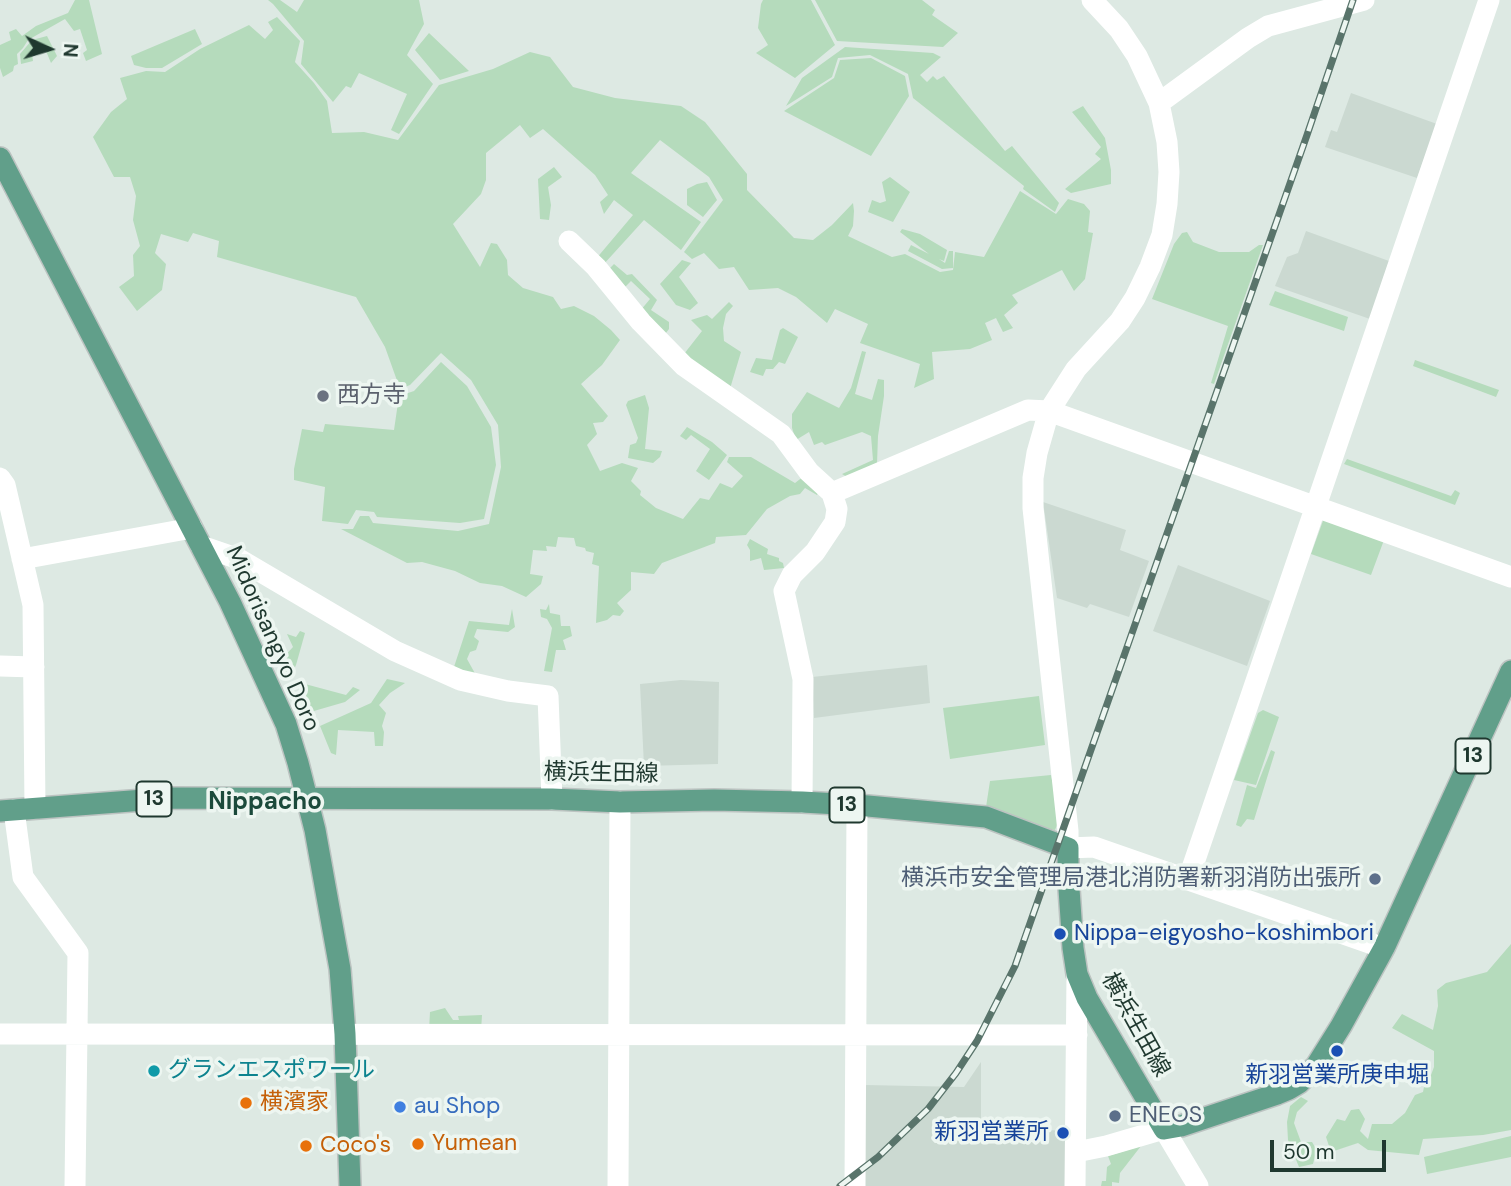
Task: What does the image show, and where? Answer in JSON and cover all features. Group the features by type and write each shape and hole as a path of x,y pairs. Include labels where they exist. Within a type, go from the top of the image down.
{"main road":[{"name":"Midorisangyo Doro","path":"0,158 236,613 286,724 308,799 340,969 350,1186"},
{"name":"13","path":"1164,1129 1181,1126 1277,1094 1299,1083 1316,1066 1384,948 1505,701 1511,671"},
{"name":"13","path":"17,810 170,798 308,799"},
{"name":"横浜生田線","path":"308,799 552,799 620,802 714,800 857,805 986,817 1068,848 1071,923 1077,974 1087,998 1164,1129"}],"street":[{"path":"1092,0 1119,29 1137,56 1159,103 1167,142 1169,172 1162,235 1150,267 1135,298 1119,321 1076,369 1049,411 1033,478 1033,508 1068,848 1094,847 1384,948"},
{"path":"1159,103 1268,26 1364,0"},
{"path":"1188,880 1489,0"},
{"path":"569,241 596,267 641,322 684,366 781,434 809,472 832,493 837,509 835,522 815,552 792,575 785,591 803,678 802,802"},
{"path":"832,493 1028,410 1049,411 1511,577"},
{"path":"0,478 5,485 33,605 34,667 17,810 23,877 78,953 75,1186"},
{"path":"22,559 197,537 396,651 460,680 508,691 548,696 552,799"},
{"path":"0,666 34,667"},
{"path":"618,1186 620,802"},
{"path":"855,1186 857,805"},
{"path":"1075,1186 1077,974"},
{"path":"0,1034 1077,1035"},
{"path":"1076,1152 1164,1129 1198,1186"}],"shaded area":[{"path":"1351,93 1437,124 1417,178 1325,147 1331,130 1337,132"},
{"path":"1306,231 1389,261 1370,319 1275,286 1287,257 1298,253"},
{"path":"1043,502 1126,530 1120,550 1149,561 1129,617 1090,604 1087,608 1057,598"},
{"path":"1178,565 1270,601 1247,666 1153,631"},
{"path":"927,665 930,703 814,718 812,677"},
{"path":"681,680 719,682 718,764 644,766 640,684"},
{"path":"981,1062 981,1118 1031,1120 1030,1129 1067,1131 1065,1186 865,1186 865,1085 964,1087"}],"green space":[{"path":"75,0 89,0 102,54 86,61 83,53 87,50 80,29 74,31 65,19 28,40 17,54 18,64 3,77 0,68 0,45 11,40 9,32 16,29 22,36 36,26 68,13"},
{"path":"268,0 280,0 297,12 304,0 419,0 424,24 407,55 433,84 399,134 391,130 407,94 359,73 351,88 346,86 333,102 301,64 304,41"},
{"path":"763,0 811,0 835,45 795,78 756,53 768,45 758,28"},
{"path":"815,0 922,0 935,10 932,15 958,33 943,47 837,41"},
{"path":"277,17 300,41 295,62 327,101 332,133 364,132 398,140 439,85 493,69 530,52 550,57 573,87 615,98 681,106 705,122 747,174 747,190 794,238 813,240 853,203 853,226 848,236 892,257 905,254 940,272 953,270 955,252 984,257 1020,191 1056,214 1068,199 1084,204 1090,211 1088,232 1093,233 1085,279 1074,291 1062,270 1012,295 1018,303 1004,315 1013,328 1003,332 996,318 985,323 992,340 970,349 932,352 934,379 914,388 920,364 860,343 868,324 835,309 827,323 796,297 778,288 749,290 734,267 719,269 704,253 692,259 684,252 723,200 709,177 660,140 631,173 701,222 681,250 644,220 603,265 595,260 633,215 614,200 604,214 600,202 608,195 595,175 543,129 530,138 520,125 486,153 486,180 481,194 453,224 480,267 491,243 497,244 507,260 508,275 523,288 553,297 561,309 574,306 594,316 620,340 602,365 581,384 608,416 603,422 593,423 597,434 587,445 600,471 622,463 638,468 631,481 641,491 640,495 656,508 683,519 700,498 709,500 720,483 732,488 743,476 727,462 729,457 751,457 795,483 804,476 821,489 817,495 805,488 800,494 790,496 767,509 746,535 716,537 715,543 662,563 654,574 631,572 631,590 617,603 624,611 620,616 613,615 596,623 599,566 592,564 594,553 576,546 574,538 558,537 556,547 546,546 547,551 533,550 530,574 543,576 541,584 526,597 502,586 480,583 455,571 422,562 407,563 341,529 353,529 360,516 369,516 373,523 458,531 489,524 501,467 498,425 471,380 441,353 410,385 400,389 385,347 356,297 217,257 219,241 193,233 188,242 161,234 155,253 166,264 162,290 137,311 119,287 134,276 133,255 140,246 133,220 136,196 130,177 114,177 93,137 111,112 127,99 120,78 146,71 165,72 200,49 249,25 265,39 273,30 268,22"},
{"path":"195,29 202,44 162,68 134,65 131,56"},
{"path":"429,33 469,71 440,80 415,50"},
{"path":"47,36 57,56 51,63 46,51 32,54 33,61 21,64 20,54 32,40"},
{"path":"845,47 933,53 941,57 920,75 927,82 933,76 937,80 944,76 1005,151 1012,146 1059,203 1055,212 913,98 908,74 870,55 838,58 832,77 786,106 802,78"},
{"path":"871,58 905,76 909,96 871,156 784,111 834,78 840,60"},
{"path":"1083,106 1105,138 1111,184 1071,193 1065,189 1101,159 1095,154 1101,147 1072,112"},
{"path":"554,167 562,177 548,187 551,205 549,220 540,219 538,179"},
{"path":"890,177 910,192 893,222 868,212 872,200 880,203 886,201 882,182"},
{"path":"707,182 717,200 703,217 687,205 687,189"},
{"path":"902,229 920,234 947,250 944,261 939,259 945,263 949,251 953,251 953,268 942,269 908,251 911,245 929,254 900,232"},
{"path":"1187,232 1193,242 1219,252 1249,252 1263,245 1214,384 1211,383 1228,326 1152,299 1174,244 1182,233"},
{"path":"682,260 691,263 679,277 698,303 690,310 676,305 660,284"},
{"path":"614,264 627,275 632,274 657,300 651,310 669,322 669,329 662,338 640,311 650,299 631,281 622,290 607,271"},
{"path":"1275,291 1348,317 1344,331 1269,305"},
{"path":"729,302 733,306 726,314 724,341 741,352 729,392 684,354 702,331 691,320 707,315 712,319"},
{"path":"783,328 798,337 785,364 779,362 773,369 766,369 763,376 750,372 756,358 772,360 780,330"},
{"path":"862,351 866,352 855,394 872,400 878,379 884,380 877,464 847,477 842,474 873,460 871,436 862,432 825,445 822,442 814,445 809,432 796,440 792,428 792,414 807,392 839,408 851,388"},
{"path":"1415,360 1499,390 1496,397 1413,366"},
{"path":"441,362 467,386 491,427 496,465 484,519 460,523 377,517 374,512 356,510 348,524 322,521 325,487 294,480 302,429 323,432 325,424 394,430 399,396 414,391"},
{"path":"645,395 649,408 645,449 662,451 653,463 628,458 630,445 636,443 638,438 626,405 628,401"},
{"path":"687,427 727,455 709,480 696,471 710,449 691,435 686,440 680,436"},
{"path":"1347,459 1451,496 1455,490 1460,493 1455,505 1344,464"},
{"path":"1324,518 1384,540 1371,575 1311,554"},
{"path":"750,539 768,549 767,554 779,558 784,568 764,570 761,558 750,561 747,545"},
{"path":"549,604 550,613 560,615 561,626 570,626 572,636 563,640 566,650 556,650 552,672 544,671 552,628 547,619 541,617 540,609 546,610"},
{"path":"512,609 515,627 508,632 477,629 474,637 479,641 476,650 470,652 467,659 477,677 453,670 469,621 509,625"},
{"path":"300,631 305,633 289,680 279,662 293,647 287,634 296,637"},
{"path":"387,679 405,683 379,705 386,713 382,726 383,746 375,746 374,732 338,730 336,755 331,753 320,726 371,703"},
{"path":"305,684 346,695 353,687 360,690 345,702 307,713 298,699"},
{"path":"1039,696 1045,745 950,759 943,708"},
{"path":"1263,710 1279,717 1256,785 1234,780 1258,713"},
{"path":"1271,750 1275,752 1254,820 1247,819 1241,827 1236,825 1247,785 1256,788"},
{"path":"1051,775 1060,817 1055,830 1042,828 986,807 990,781"},
{"path":"1511,944 1511,1130 1483,1135 1423,1139 1419,1155 1368,1150 1358,1143 1331,1152 1326,1137 1337,1119 1345,1121 1351,1110 1359,1109 1365,1119 1360,1131 1368,1139 1372,1124 1392,1124 1405,1113 1415,1095 1423,1092 1421,1082 1431,1075 1434,1051 1392,1028 1402,1014 1433,1030 1438,1006 1437,990 1446,983 1487,972"},
{"path":"445,1008 453,1020 459,1020 458,1016 482,1015 481,1031 429,1030 430,1012"},
{"path":"1301,1097 1308,1101 1297,1112 1294,1123 1301,1142 1312,1142 1315,1156 1313,1164 1299,1167 1288,1140 1287,1122 1290,1106"},
{"path":"1511,1136 1511,1157 1427,1174 1424,1157"},
{"path":"1141,1146 1120,1173 1119,1183 1112,1182 1112,1186 1101,1186 1102,1181 1106,1181 1107,1167 1111,1164 1108,1156"}],"railway":[{"path":"840,1186 878,1157 928,1109 977,1041 1015,966 1353,0"}],"place":[{"name":"西方寺","path":"323,396"},
{"name":"横浜市安全管理局港北消防署新羽消防出張所","path":"1375,879"},
{"name":"Nippa-eigyosho-koshimbori","path":"1060,934"},
{"name":"新羽営業所庚申堀","path":"1337,1051"},
{"name":"グランエスポワール","path":"154,1071"},
{"name":"横濱家","path":"246,1103"},
{"name":"au Shop","path":"400,1107"},
{"name":"ENEOS","path":"1115,1116"},
{"name":"新羽営業所","path":"1063,1133"},
{"name":"Yumean","path":"418,1144"},
{"name":"Coco's","path":"306,1146"}],"district":[{"name":"Nippacho","path":"265,803"}]}
